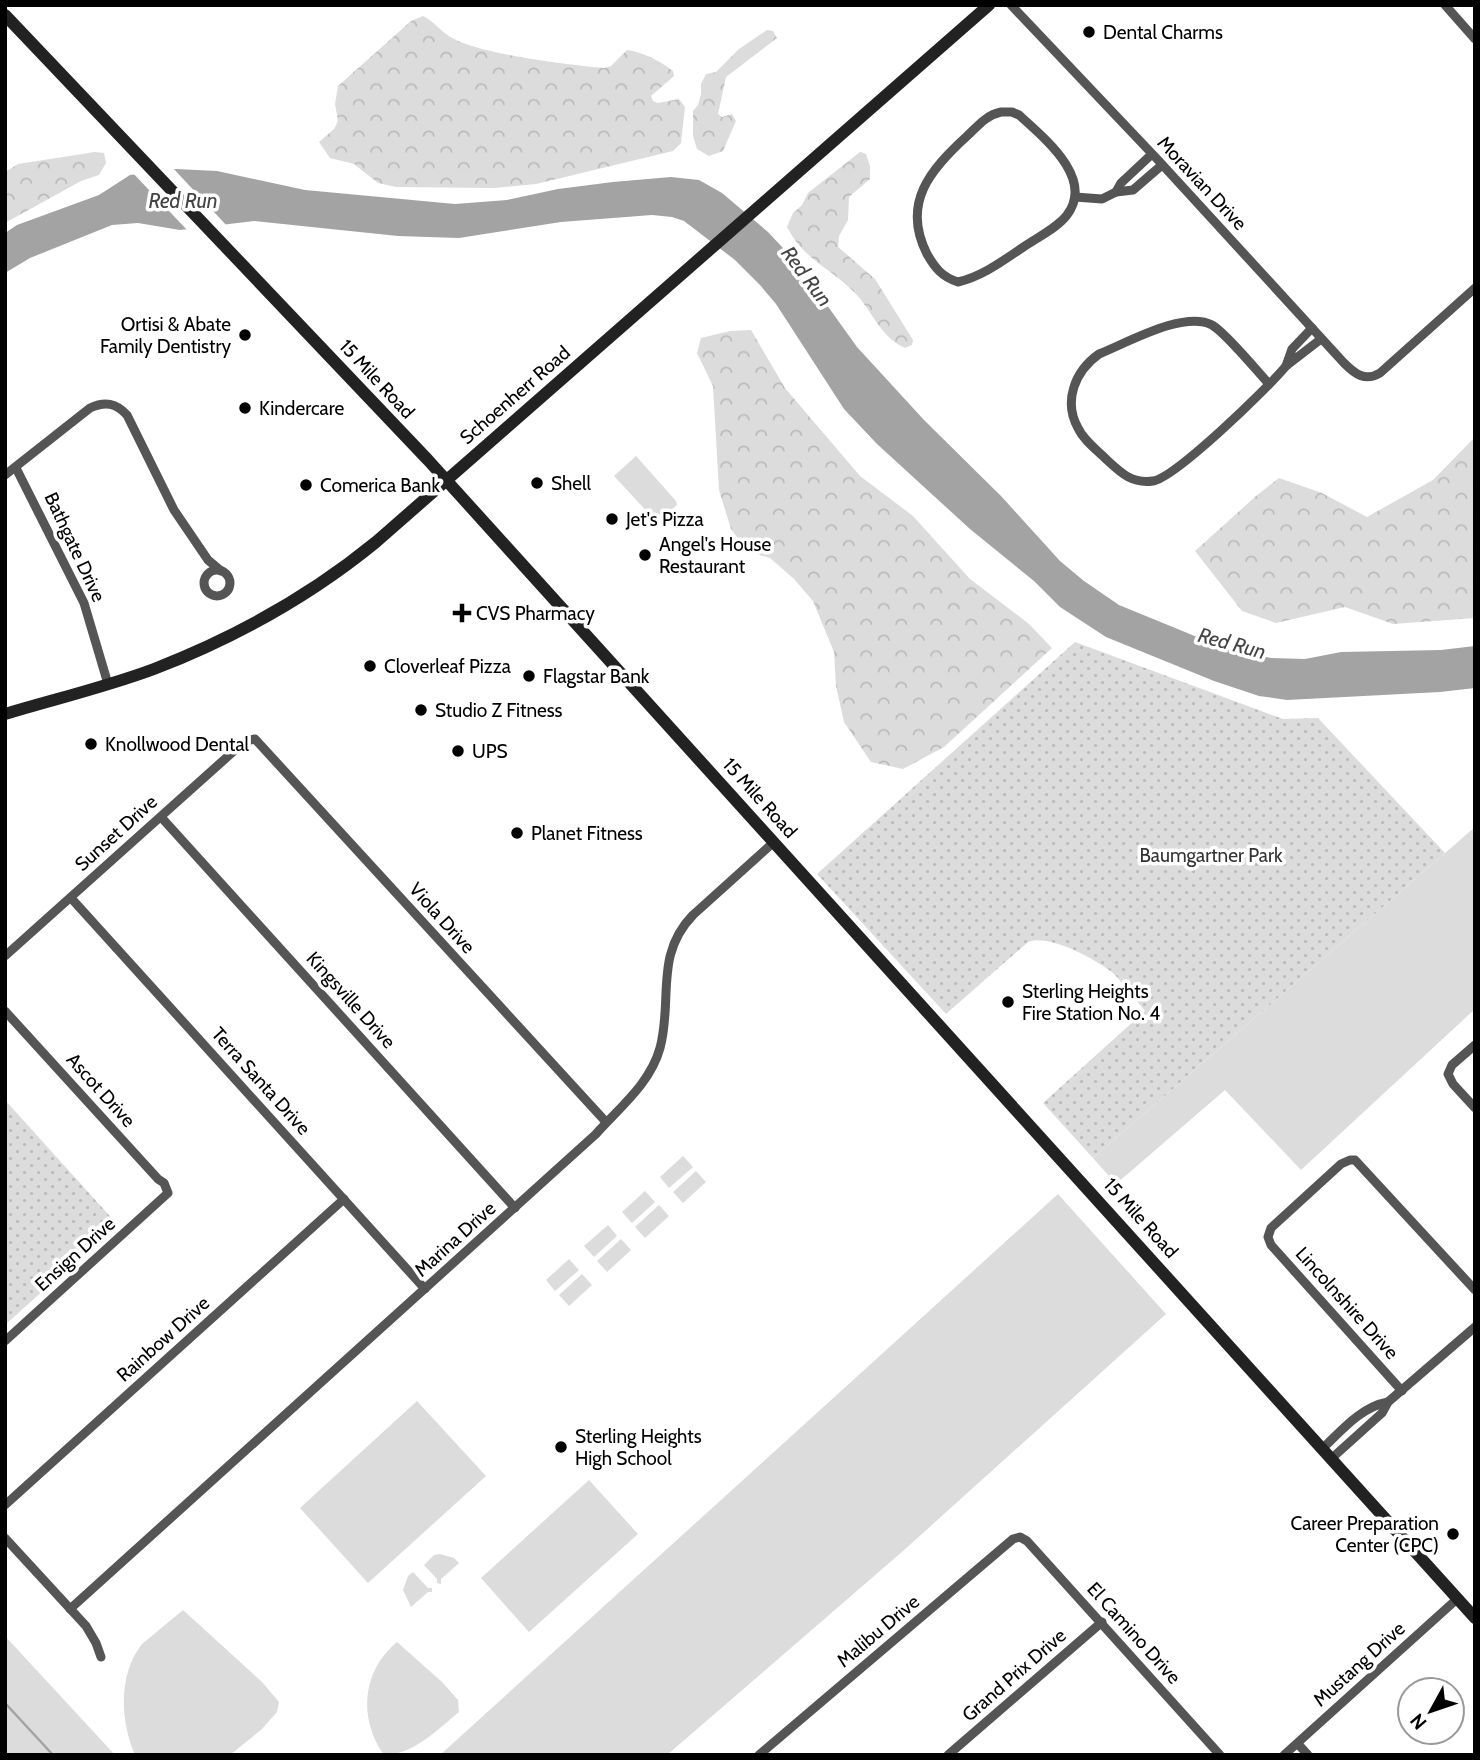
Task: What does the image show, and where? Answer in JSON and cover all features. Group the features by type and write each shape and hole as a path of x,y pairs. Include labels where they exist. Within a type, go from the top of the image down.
{"main road":[{"name":"Schoenherr Road","path":"5,714 108,684 205,648 283,607 355,559 989,5"},
{"name":"15 Mile Road","path":"6,18 446,480 1475,1618"}],"street":[{"name":"Moravian Drive","path":"1011,5 1321,339 1359,376 1370,377 1384,370 1475,288"},
{"path":"1445,5 1475,39"},
{"path":"1013,112 1024,119 1068,166 1074,180 1075,197 1068,215 1055,225 991,268 965,281 958,282 940,274 920,235 920,197 930,173 969,134 995,113 1013,112"},
{"path":"1116,192 1121,183 1152,154"},
{"path":"1075,197 1102,199 1116,192 1133,190 1162,165"},
{"path":"1269,384 1216,328 1202,321 1186,320 1092,359 1074,384 1071,407 1077,428 1103,456 1131,479 1149,482 1157,480 1172,472 1269,384 1286,366 1321,339"},
{"path":"1286,366 1292,349 1312,328"},
{"path":"5,475 90,408 105,403 113,404 127,415 174,510 208,560 228,576 230,584 223,595 214,596 207,592 204,584 208,560"},
{"name":"Bathgate Drive","path":"16,468 84,603 108,684"},
{"path":"206,576 213,571 221,571"},
{"name":"Sunset Drive","path":"5,957 245,741 252,738"},
{"name":"Viola Drive","path":"252,738 260,743 606,1122"},
{"name":"Kingsville Drive","path":"161,817 515,1208"},
{"name":"Marina Drive","path":"71,1609 515,1208 640,1088 657,1057 664,1024 667,963 681,928 774,842"},
{"name":"Terra Santa Drive","path":"71,898 425,1289"},
{"name":"Ascot Drive","path":"5,1011 164,1183 168,1193"},
{"path":"1475,1045 1452,1065 1448,1074 1453,1084 1475,1108"},
{"name":"Lincolnshire Drive","path":"1402,1391 1272,1245 1268,1237 1271,1228 1341,1164 1350,1160 1360,1163 1475,1290"},
{"name":"Ensign Drive","path":"5,1341 168,1193"},
{"name":"Rainbow Drive","path":"5,1505 344,1199"},
{"path":"1327,1453 1364,1429 1382,1413 1388,1402 1475,1327"},
{"path":"1327,1453 1355,1419 1375,1404 1388,1402"},
{"path":"1355,1419 1364,1429"},
{"name":"El Camino Drive","path":"1020,1537 1027,1541 1102,1622 1220,1755"},
{"name":"Malibu Drive","path":"760,1755 1013,1539 1020,1537"},
{"path":"5,1538 92,1635 101,1657"},
{"name":"Mustang Drive","path":"1284,1755 1457,1599"},
{"name":"Grand Prix Drive","path":"948,1755 1102,1622"},
{"path":"1298,1744 1308,1755"}],"green space":[{"path":"423,16 445,34 462,42 524,58 604,68 611,66 627,50 651,57 673,71 674,76 651,96 653,101 658,103 679,99 685,107 681,143 673,151 536,184 495,188 396,187 378,183 354,164 330,158 319,142 334,129 338,121 335,104 338,86 411,21"},
{"path":"767,30 773,31 777,38 726,77 718,114 722,117 732,114 736,121 723,151 709,156 697,149 693,136 693,111 698,105 701,84 706,74 716,72 739,49"},
{"path":"95,152 104,153 106,163 99,175 81,181 5,223 5,172 18,164"},
{"path":"860,152 866,154 870,179 849,197 848,220 839,236 838,247 875,279 913,340 912,345 905,348 889,337 845,283 801,248 787,227 793,213 802,205 808,193"},
{"path":"751,330 785,388 860,476 913,516 970,579 1029,624 1052,648 944,747 903,769 871,762 844,722 836,686 834,652 813,601 794,579 770,558 747,551 731,529 719,490 713,386 697,353 701,338 730,331"},
{"path":"1475,437 1475,618 1393,624 1345,607 1276,623 1242,611 1195,551 1279,478 1322,493 1367,517 1433,480"},
{"path":"636,456 676,501 677,505 663,517 652,517 614,476"},
{"name":"Baumgartner Park","path":"1075,642 1283,719 1318,718 1445,853 1093,1158 1043,1103 1145,1011 1113,973 1084,955 1059,944 1037,940 1028,942 946,1014 817,874"},
{"path":"1475,827 1475,1009 1301,1170 1225,1090 1116,1184 1093,1158"},
{"path":"5,1100 117,1224 5,1325"},
{"path":"683,1156 693,1167 669,1188 660,1177"},
{"path":"696,1171 706,1182 683,1203 673,1192"},
{"path":"645,1191 655,1202 632,1223 622,1212"},
{"path":"1058,1194 1166,1314 903,1551 667,1755 440,1755"},
{"path":"659,1205 669,1216 645,1238 635,1227"},
{"path":"608,1225 617,1236 594,1257 584,1246"},
{"path":"621,1239 631,1250 607,1272 597,1261"},
{"path":"569,1259 579,1270 555,1291 546,1280"},
{"path":"582,1274 592,1285 569,1306 559,1295"},
{"path":"417,1401 486,1476 368,1583 300,1508"},
{"path":"589,1480 638,1534 529,1632 481,1578"},
{"path":"434,1555 454,1558 459,1563 441,1579 441,1584 437,1583 437,1579 424,1565"},
{"path":"413,1572 428,1588 432,1588 432,1592 428,1592 411,1607 403,1590 408,1576"},
{"path":"183,1610 262,1682 279,1702 277,1712 262,1729 230,1755 135,1755 124,1713 125,1683 129,1669 142,1644"},
{"path":"5,1636 115,1755 5,1755"},
{"path":"397,1642 458,1700 459,1712 415,1746 395,1754 384,1755 370,1726 368,1696 377,1667"}],"water":[{"name":"Red Run","path":"176,169 217,171 305,190 455,204 507,200 558,189 613,182 671,177 699,180 722,193 768,232 796,262 857,347 924,420 1001,496 1060,561 1119,605 1224,648 1271,658 1305,659 1341,652 1441,650 1475,646 1475,688 1287,700 1259,696 1214,681 1106,637 1060,607 1034,581 970,529 877,444 844,409 776,304 760,285 735,260 684,221 672,217 652,215 561,222 459,238 398,236 254,221 180,230 138,223 112,225 30,258 5,273 5,233 17,225 99,195 130,175"}],"pier":[{"path":"172,167 228,227 188,231 131,171"}],"waterway":[{"path":"5,1703 53,1755"}],"place":[{"name":"Dental Charms","path":"1089,32"},
{"name":"Ortisi & Abate Family Dentistry","path":"245,335"},
{"name":"Kindercare","path":"245,408"},
{"name":"Shell","path":"537,483"},
{"name":"Comerica Bank","path":"306,485"},
{"name":"Jet's Pizza","path":"612,519"},
{"name":"Angel's House Restaurant","path":"645,555"},
{"name":"CVS Pharmacy","path":"462,613"},
{"name":"Cloverleaf Pizza","path":"370,666"},
{"name":"Flagstar Bank","path":"529,676"},
{"name":"Studio Z Fitness","path":"421,710"},
{"name":"Knollwood Dental","path":"91,744"},
{"name":"UPS","path":"458,751"},
{"name":"Planet Fitness","path":"517,833"},
{"name":"Sterling Heights Fire Station No. 4","path":"1008,1002"},
{"name":"Sterling Heights High School","path":"561,1447"},
{"name":"Career Preparation Center (CPC)","path":"1453,1534"}]}
